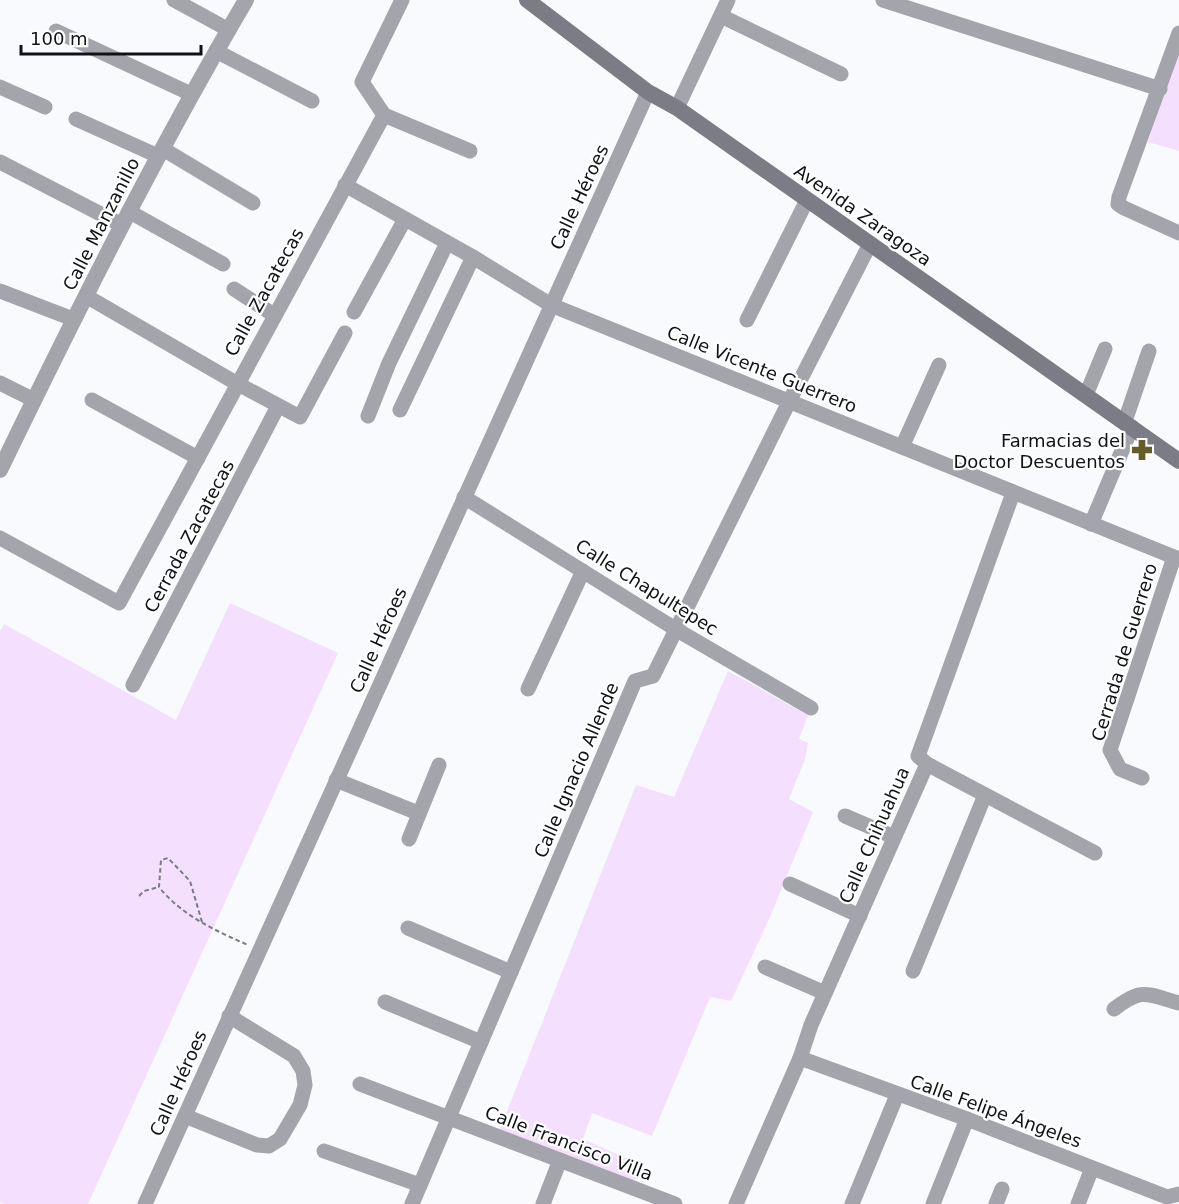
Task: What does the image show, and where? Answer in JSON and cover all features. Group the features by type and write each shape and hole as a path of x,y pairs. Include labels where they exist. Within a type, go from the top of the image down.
{"main road":[{"name":"Avenida Zaragoza","path":"527,0 648,92 677,108 1179,461"}],"street":[{"path":"174,0 229,30"},
{"name":"Calle Manzanillo","path":"2,463 73,320 191,94 246,0"},
{"path":"402,0 362,82 384,115 470,151"},
{"path":"677,108 728,0"},
{"path":"883,0 1160,89"},
{"path":"721,16 841,74"},
{"path":"56,31 191,94"},
{"path":"1179,33 1118,204 1179,233"},
{"path":"216,51 312,101"},
{"path":"0,87 45,106"},
{"name":"Calle Héroes","path":"145,1204 648,92"},
{"name":"Calle Zacatecas","path":"0,538 119,603 236,383 384,115"},
{"path":"76,119 160,153 253,203"},
{"path":"0,162 224,264"},
{"name":"Calle Vicente Guerrero","path":"345,185 473,257 551,305 1176,558"},
{"path":"747,320 807,200"},
{"path":"354,312 405,219"},
{"path":"368,416 389,363 447,243"},
{"name":"Calle Ignacio Allende","path":"412,1204 635,681 653,676 870,244"},
{"path":"400,410 473,257"},
{"path":"234,289 274,315"},
{"path":"0,291 73,320"},
{"path":"86,296 236,383 300,417 345,333"},
{"path":"1086,394 1105,349"},
{"path":"1091,524 1128,424 1149,351"},
{"path":"902,447 939,365"},
{"path":"0,383 34,400"},
{"path":"92,400 198,458"},
{"name":"Cerrada Zacatecas","path":"133,685 279,406"},
{"name":"Calle Chihuahua","path":"736,1204 800,1058 811,1025 927,764 918,756 918,750 1013,493"},
{"name":"Calle Chapultepec","path":"464,497 677,630 811,708"},
{"name":"Cerrada de Guerrero","path":"1142,778 1120,770 1110,750 1176,558"},
{"path":"528,689 583,571"},
{"path":"927,764 1095,853"},
{"path":"409,839 439,765"},
{"path":"336,780 418,813"},
{"path":"913,971 986,795"},
{"path":"845,816 894,837"},
{"path":"790,884 860,916"},
{"path":"408,928 511,972"},
{"path":"765,967 825,993"},
{"path":"1114,1009 1132,995 1146,994 1179,1003"},
{"path":"385,1002 481,1042"},
{"path":"185,1116 257,1145 269,1146 280,1139 300,1105 304,1085 303,1071 294,1056 229,1016"},
{"name":"Calle Felipe Ángeles","path":"800,1058 967,1119 1167,1197 1179,1194"},
{"name":"Calle Francisco Villa","path":"360,1084 675,1204"},
{"path":"852,1204 897,1095"},
{"path":"933,1204 967,1119"},
{"path":"324,1151 420,1185"},
{"path":"543,1204 560,1160"},
{"path":"1078,1204 1092,1168"},
{"path":"996,1204 1002,1189"}],"path":[{"path":"202,922 190,881 168,858 161,860 159,887 169,899 202,922 259,950"},
{"path":"139,896 144,891 159,887"}],"shaded area":[{"path":"1176,51 1179,52 1179,151 1148,142"},
{"path":"230,603 338,653 88,1204 5,1204 0,1202 0,631 4,624 176,720"},
{"path":"728,671 808,715 799,739 808,743 805,759 789,799 813,812 770,917 731,1001 710,997 652,1136 592,1113 583,1139 641,1165 635,1182 498,1134 636,785 674,797"}],"place":[{"name":"Farmacias del Doctor Descuentos","path":"1142,450"}]}
